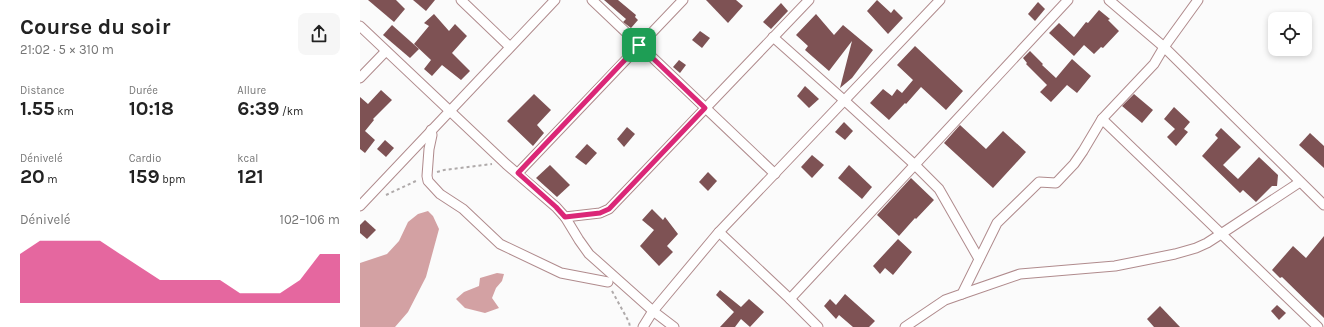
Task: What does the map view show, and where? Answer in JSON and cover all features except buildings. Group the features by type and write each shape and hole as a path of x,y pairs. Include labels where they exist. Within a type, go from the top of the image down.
{"street":[{"path":"461,0 510,47"},
{"path":"360,206 555,0"},
{"path":"592,0 774,174"},
{"path":"518,173 683,0"},
{"path":"565,217 600,213 609,209 809,0"},
{"path":"643,327 653,311 719,232 940,0"},
{"path":"790,299 1068,0"},
{"path":"1109,0 1164,47 1324,205"},
{"path":"962,294 997,223 1039,182 1056,183 1074,164 1102,119 1154,64 1164,47 1198,0"},
{"path":"360,26 506,164 556,207 565,217 584,249 653,311 674,327"},
{"path":"773,37 915,165 941,192 979,259"},
{"path":"360,78 386,51"},
{"path":"1102,119 1318,327"},
{"path":"431,130 432,135 429,149 427,176 428,181 440,194 463,209 500,244 561,273 608,282"},
{"path":"906,327 946,300 1020,274 1115,266 1175,254 1208,243 1300,182"},
{"path":"719,232 818,327"}],"shaded area":[{"path":"428,211 433,216 439,229 426,277 408,312 395,327 360,327 360,263 387,254 399,241 408,222 418,214"},
{"path":"497,273 504,274 502,281 496,288 492,298 499,308 485,313 465,308 456,299 464,292 479,286 480,278"}],"route":[{"path":"639,45 705,108 609,209 600,213 565,217 518,173 639,45"}]}
